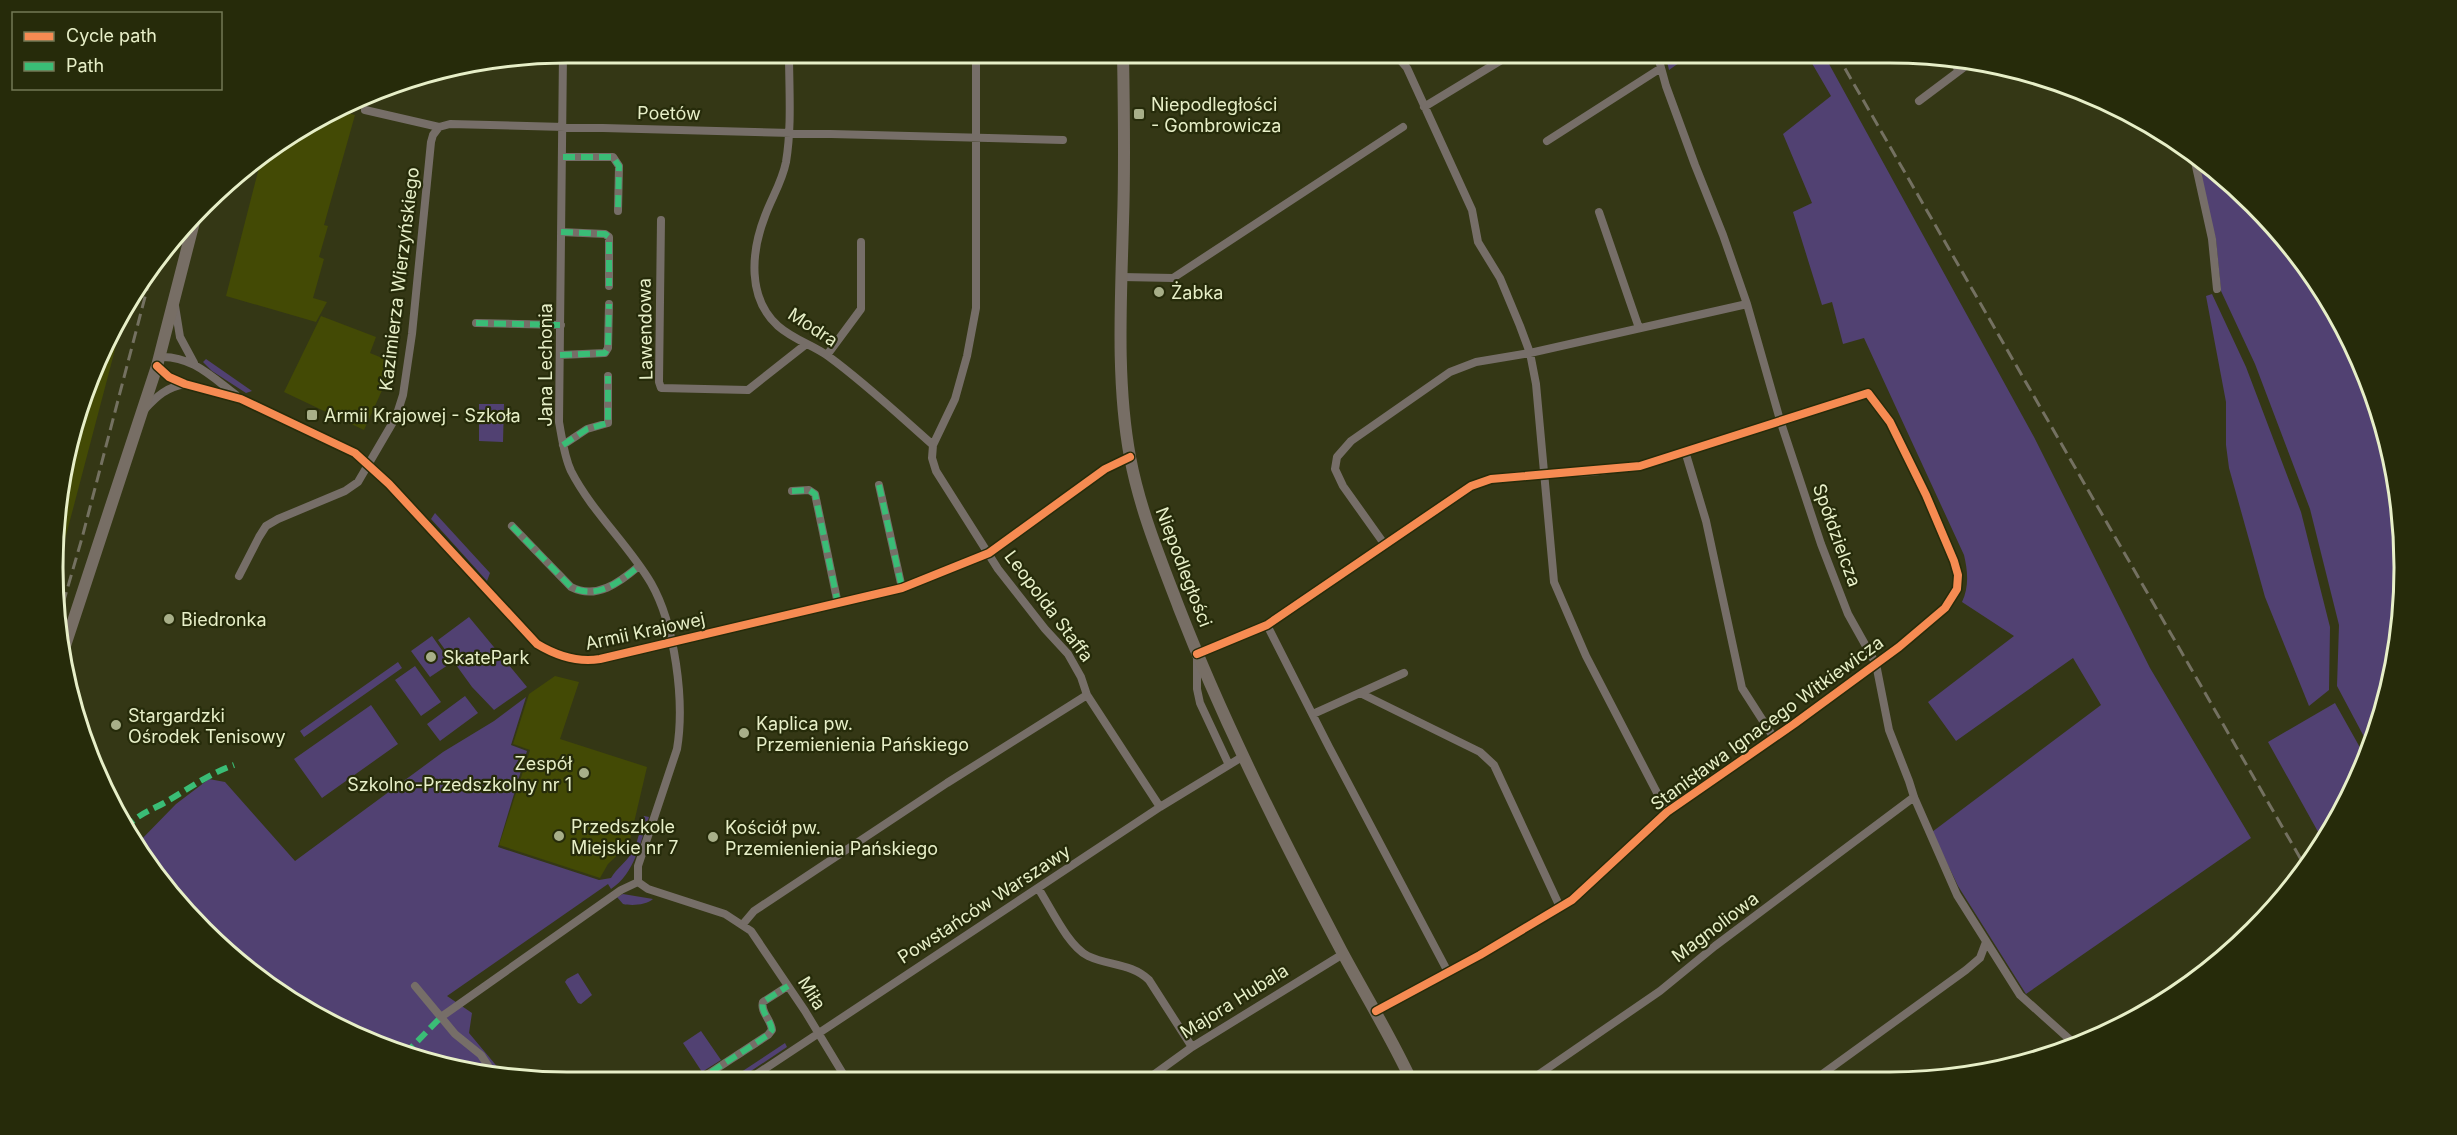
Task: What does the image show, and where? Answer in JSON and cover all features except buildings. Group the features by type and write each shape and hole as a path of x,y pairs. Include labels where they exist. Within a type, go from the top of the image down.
{"street":[{"name":"Jana Lechonia","path":"563,63 559,422 563,445 570,469 584,492 651,584 661,606 671,643 680,701 680,732 670,771 639,866 638,882"},
{"name":"Modra","path":"789,63 786,160 779,188 765,216 755,248 753,278 763,308 777,326 805,345 827,355 933,445"},
{"path":"933,445 955,399 967,356 976,308 976,63"},
{"name":"Niepodległości","path":"1123,63 1125,146 1122,277 1123,404 1130,457 1151,535 1197,654 1242,757 1343,954 1376,1011 1407,1072"},
{"path":"1403,63 1472,210 1478,242 1500,278 1530,353 1538,404 1554,582 1586,656 1667,812"},
{"path":"1424,107 1495,63"},
{"name":"Spółdzielcza","path":"1660,63 1747,304 1780,420 1821,544 1848,614 1876,664 1889,730 1914,797 1957,895 1986,942 2020,995 2069,1039"},
{"path":"1957,67 1959,71"},
{"path":"1546,141 1661,68"},
{"path":"1919,101 1962,68"},
{"name":"Poetów","path":"365,110 439,127 450,123 976,138"},
{"name":"Kazimierza Wierzyńskiego","path":"239,576 266,526 345,491 358,482 396,417 403,394 412,334 431,142 439,127"},
{"path":"1122,277 1173,278 1403,127"},
{"path":"976,138 1062,140"},
{"path":"563,157 613,157 619,166 618,211"},
{"path":"2196,166 2212,239 2217,289"},
{"path":"1599,212 1639,328"},
{"name":"Lawendowa","path":"661,220 659,382 661,388 748,390 805,345"},
{"path":"68,637 158,362 192,231"},
{"path":"561,232 605,234 609,237 609,286"},
{"path":"827,355 861,309 861,242"},
{"name":"Armii Krajowej","path":"174,302 180,337 195,364"},
{"path":"560,355 604,353 608,348 609,303"},
{"path":"1385,545 1343,486 1335,469 1337,457 1351,441 1450,372 1476,362 1530,353 1747,304"},
{"path":"476,323 561,325"},
{"name":"Armii Krajowej","path":"241,399 195,364 182,358 158,362 169,377 185,384 241,399 355,453 389,484 537,644 557,654 584,661 671,643 903,588 989,553 1105,469 1130,457"},
{"path":"563,445 587,429 608,423 608,376"},
{"path":"142,412 158,394 173,386 185,384"},
{"name":"Stanisława Ignacego Witkiewicza","path":"1376,1011 1572,900 1667,812 1876,664 1945,608 1957,589 1959,575 1946,540 1890,422 1868,393 1780,420"},
{"path":"1229,765 1200,703 1197,689 1197,654 1267,625 1471,486 1491,479 1512,476 1591,472 1640,466 1780,420"},
{"name":"Leopolda Staffa","path":"933,445 932,458 936,471 989,553 1045,629 1068,654 1081,677 1087,695 1160,807"},
{"path":"1685,451 1706,521 1742,688 1774,738"},
{"path":"879,484 903,588"},
{"path":"792,490 809,490 815,494 838,604"},
{"path":"512,526 571,587 582,592 602,591 639,566"},
{"path":"1267,625 1448,972"},
{"path":"1313,714 1404,673"},
{"path":"1360,693 1480,752 1494,765 1560,908"},
{"path":"441,1017 621,890 638,882 655,891 725,914 744,924 754,911 947,783 1087,695"},
{"name":"Powstańców Warszawy","path":"760,1072 1160,807 1242,757"},
{"name":"Magnoliowa","path":"1542,1072 1660,991 1715,946 1914,797"},
{"path":"1038,888 1074,945 1094,958 1129,967 1149,980 1192,1047"},
{"name":"Miła","path":"744,924 788,986 842,1072"},
{"path":"1825,1072 1966,970 1980,958 1986,942"},
{"name":"Majora Hubala","path":"1157,1072 1192,1047 1343,954"},
{"path":"415,986 455,1034 482,1054 489,1066"},
{"path":"711,1072 768,1035 772,1029 772,1023 762,1009 763,1002 788,986"}],"shaded area":[{"path":"1667,63 1679,63 1669,70"},
{"path":"1812,63 1828,63 2034,437 2150,668 2251,838 2026,994 1958,886 1932,832 2101,705 2073,658 1956,741 1928,702 2014,636 1962,602 1967,579 1964,555 1864,338 1843,344 1832,302 1822,305 1793,212 1812,203 1783,134 1831,96"},
{"path":"344,115 355,115 324,225 328,226 319,257 324,259 313,298 327,302 316,322 226,296 259,168 287,148"},
{"path":"2196,167 2222,188 2269,235 2309,287 2342,344 2356,374 2377,437 2390,502 2393,535 2393,600 2384,666 2364,737 2337,686 2339,625 2310,509 2255,364 2221,291 2216,240"},
{"path":"2212,294 2246,367 2301,512 2330,627 2329,690 2309,706 2265,597 2229,468 2226,445 2226,402 2206,296"},
{"path":"321,316 376,337 370,353 392,362 389,375 364,430 284,392"},
{"path":"118,339 64,544 67,502 80,437 101,374"},
{"path":"206,359 252,391 246,393 212,371 203,362"},
{"path":"479,404 504,404 503,442 479,441"},
{"path":"435,513 490,573 487,581 431,519"},
{"path":"469,617 527,687 494,710 472,687 438,640"},
{"name":"SkatePark","path":"432,636 451,663 430,677 411,651"},
{"path":"398,662 402,668 304,737 300,731"},
{"path":"415,666 441,702 421,716 395,680"},
{"name":"Zespół Szkolno-Przedszkolny nr 1","path":"555,676 579,682 560,739 647,767 629,844 608,864 600,878 499,845 530,750 513,744 529,694"},
{"path":"465,696 478,713 440,741 427,724"},
{"path":"526,697 511,745 527,751 498,847 599,880 611,878 633,850 644,816 649,817 636,857 626,875 619,882 611,889 608,884 447,996 472,1013 469,1033 498,1067 437,1055 374,1034 344,1020 287,987 260,968 211,924 167,875 142,839 176,804 209,779 225,782 295,861 443,752 494,721"},
{"path":"2335,703 2360,748 2342,791 2318,833 2268,742"},
{"path":"371,705 398,744 322,798 294,759"},
{"path":"623,894 653,899 643,904 627,905 617,897"},
{"path":"578,973 592,995 581,1004 578,1003 565,982"},
{"path":"701,1031 721,1060 702,1072 683,1043"},
{"path":"785,1043 787,1047 750,1072 741,1072"}],"railway":[{"path":"1842,63 2301,859"},
{"path":"64,600 147,288"}],"marked path":[{"path":"563,157 613,157 619,166 618,211"},
{"path":"561,232 605,234 609,237 609,286"},
{"path":"560,355 605,353 608,348 609,304"},
{"path":"476,323 561,325"},
{"path":"563,445 587,429 608,423 608,376"},
{"path":"879,485 902,588"},
{"path":"792,491 809,490 815,494 838,604"},
{"path":"512,526 571,587 580,591 589,592 607,588 639,566"},
{"path":"132,822 206,778 234,765"},
{"path":"711,1072 768,1035 772,1030 762,1006 763,1002 788,986"},
{"path":"412,1047 441,1017"}],"cycle path":[{"path":"157,366 169,377 185,384 241,399 355,453 389,484 537,644 560,655 583,660 600,659 902,588 989,553 1105,469 1130,457"},
{"path":"1197,654 1267,625 1471,486 1491,479 1640,466 1868,393 1890,422 1926,495 1954,561 1958,575 1957,589 1945,608 1899,647 1794,724 1667,812 1572,900 1480,955 1376,1011"}],"place":[{"name":"Niepodległości - Gombrowicza","path":"1139,114"},
{"name":"Żabka","path":"1159,292"},
{"name":"Armii Krajowej - Szkoła","path":"312,415"},
{"name":"Biedronka","path":"169,619"},
{"name":"SkatePark","path":"431,657"},
{"name":"Stargardzki Ośrodek Tenisowy","path":"116,725"},
{"name":"Kaplica pw. Przemienienia Pańskiego","path":"744,733"},
{"name":"Zespół Szkolno-Przedszkolny nr 1","path":"584,773"},
{"name":"Przedszkole Miejskie nr 7","path":"559,836"},
{"name":"Kościół pw. Przemienienia Pańskiego","path":"713,837"}]}
